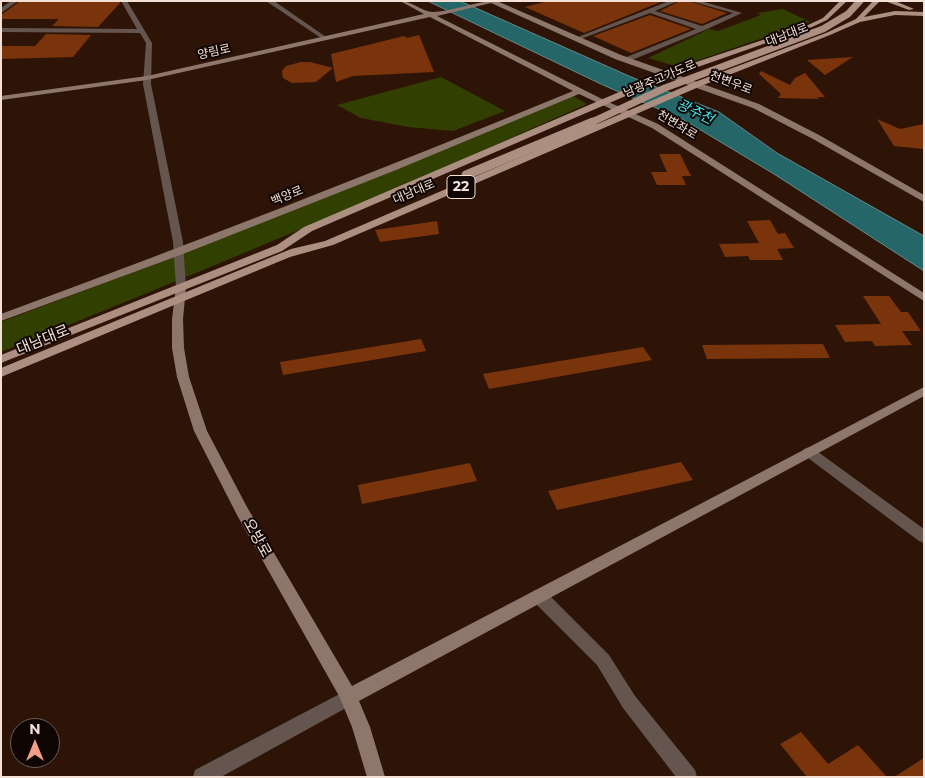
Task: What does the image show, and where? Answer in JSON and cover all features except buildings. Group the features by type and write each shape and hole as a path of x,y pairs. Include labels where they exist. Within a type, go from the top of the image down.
{"main road":[{"name":"대남대로","path":"669,74 810,26 825,19 844,1"},
{"name":"남광주고가도로","path":"464,173 658,84 809,30 833,18 850,1"},
{"name":"남광주고가도로","path":"464,173 599,119 665,88 823,29 843,18 860,1"},
{"name":"대남대로","path":"858,20 877,1"},
{"path":"888,1 924,14"},
{"path":"904,1 924,7"},
{"name":"대남대로","path":"698,84 828,34 858,20 895,13 924,14"},
{"name":"22","path":"601,102 669,74"},
{"name":"22","path":"631,114 698,84"},
{"name":"대남대로","path":"278,249 308,229 601,102"},
{"name":"대남대로","path":"289,254 329,243 631,114"},
{"name":"대남대로","path":"1,374 278,249 464,173"},
{"name":"대남대로","path":"1,359 289,254 464,173"}],"street":[{"path":"1,12 15,1"},
{"path":"124,1 150,43 146,78 180,252 180,294"},
{"path":"269,1 326,38"},
{"name":"천변좌로","path":"403,1 601,102 631,114 670,134 924,298"},
{"name":"양림로","path":"1,98 146,78 492,1"},
{"name":"천변우로","path":"492,1 627,60 737,98 784,120 924,199"},
{"path":"576,39 675,1"},
{"path":"627,60 739,13 693,1"},
{"path":"650,11 703,29"},
{"path":"1,30 142,31"},
{"name":"백양로","path":"1,318 180,252 393,168 579,91"},
{"name":"오방로","path":"180,294 176,332 181,375 207,446 270,561 349,697 376,777"},
{"path":"202,777 924,391"},
{"path":"809,452 924,537"},
{"path":"539,596 603,660 629,702 688,777"}],"green space":[{"path":"783,9 810,22 678,67 648,58 709,29 718,31 761,15 757,13"},
{"path":"441,77 505,111 453,131 408,127 361,118 337,105"},
{"path":"571,95 587,104 295,231 1,352 1,322 199,247"}],"water":[{"name":"광주천","path":"428,1 460,1 629,76 719,112 777,153 924,236 924,271 774,174 684,120 603,85"}]}
